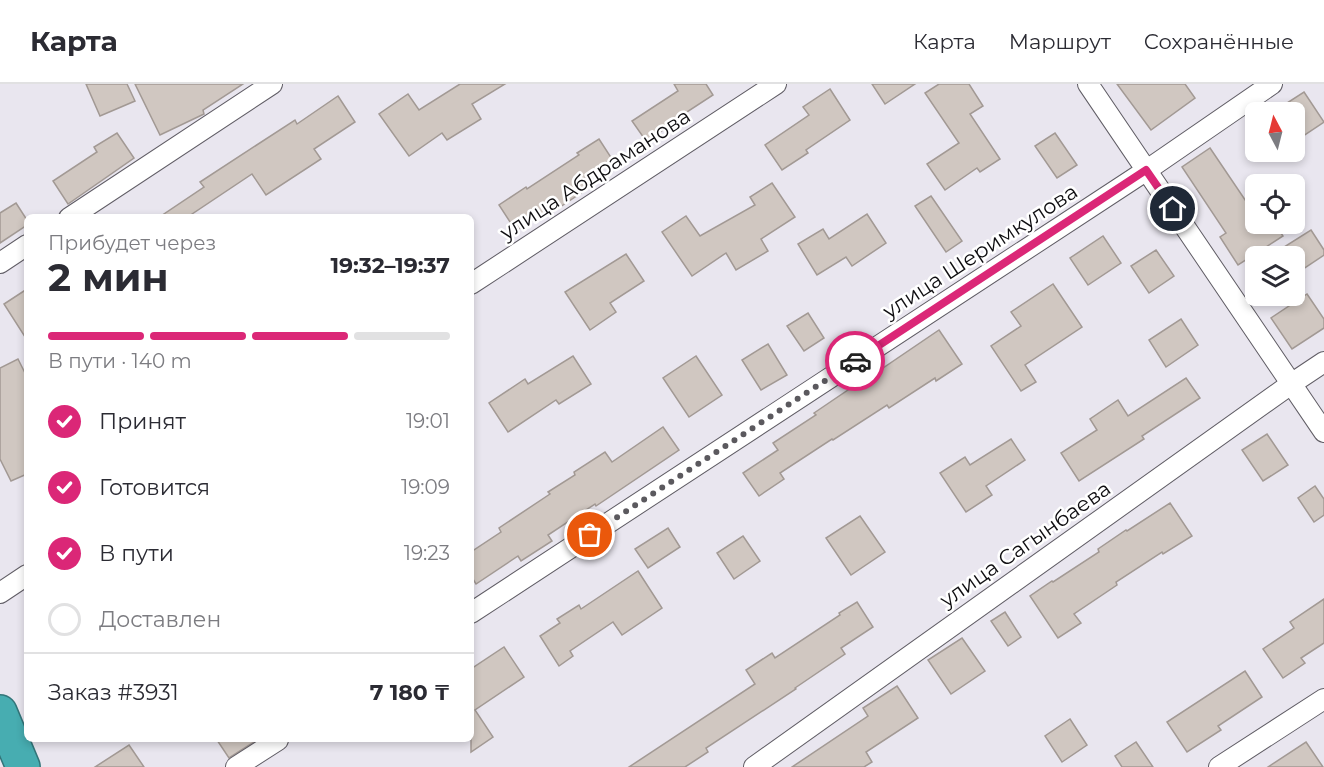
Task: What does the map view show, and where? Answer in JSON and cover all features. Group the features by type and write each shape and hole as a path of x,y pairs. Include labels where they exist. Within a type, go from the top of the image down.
{"highway":[{"path":"0,712 23,767"}],"street":[{"path":"75,214 272,84"},
{"name":"улица Абдраманова","path":"474,282 776,84"},
{"path":"1088,84 1324,432"},
{"name":"улица Шеримкулова","path":"474,611 1146,170 1272,84"},
{"path":"0,263 24,247"},
{"name":"улица Сагынбаева","path":"754,767 1324,362"},
{"path":"0,593 24,577"},
{"path":"1220,767 1324,699"},
{"path":"236,767 275,742"}],"building":[{"path":"86,84 127,84 135,101 100,116"},
{"path":"135,84 243,84 203,110 204,114 160,135"},
{"path":"460,84 505,84 472,104 481,119 447,140 442,133 409,156 379,114 408,94 419,110"},
{"path":"674,84 706,84 713,95 646,141 632,121 678,91"},
{"path":"872,84 915,84 885,104"},
{"path":"939,84 969,84 983,106 970,114 1000,159 980,172 977,168 945,190 927,164 959,143 925,93"},
{"path":"1117,84 1185,84 1195,98 1151,130"},
{"path":"830,89 850,120 806,150 808,153 782,170 765,145 809,115 803,107"},
{"path":"1304,92 1324,122 1305,135 1305,102 1288,102"},
{"path":"338,96 355,122 314,149 321,159 266,195 252,174 192,214 164,214 204,187 200,182 295,120 297,124"},
{"path":"117,133 134,158 68,204 53,181 97,152 94,147"},
{"path":"1055,133 1077,165 1057,178 1035,146"},
{"path":"599,139 612,159 581,180 587,189 551,213 549,210 516,231 499,205 579,155 577,153"},
{"path":"1210,148 1245,200 1245,234 1282,234 1283,236 1267,246 1245,246 1245,260 1238,265 1220,237 1226,233 1182,167"},
{"path":"772,183 795,217 761,239 768,251 736,270 726,253 692,276 662,232 686,216 700,236 755,205 750,197"},
{"path":"931,196 962,241 946,252 915,206"},
{"path":"16,203 24,215 24,227 0,243 0,213"},
{"path":"867,214 886,243 852,266 846,257 817,275 798,244 823,229 829,239"},
{"path":"1311,230 1324,250 1324,255 1305,268 1305,246 1286,246"},
{"path":"1103,236 1121,263 1088,285 1070,258"},
{"path":"1156,250 1174,276 1149,293 1131,266"},
{"path":"626,254 644,281 610,303 616,312 590,330 565,292"},
{"path":"1053,284 1082,327 1025,365 1036,382 1021,391 991,346 1021,326 1011,312"},
{"path":"24,291 24,335 4,304"},
{"path":"1307,294 1324,319 1324,328 1292,349 1271,318 1289,306 1305,306"},
{"path":"808,313 824,338 804,351 787,326"},
{"path":"1181,319 1198,345 1166,367 1149,340"},
{"path":"939,330 962,364 936,381 935,378 889,408 887,405 832,439 780,473 784,479 759,496 743,473 778,450 773,443"},
{"path":"768,344 787,375 761,390 742,360"},
{"path":"573,356 591,384 559,404 556,400 508,432 489,403 525,379 528,384"},
{"path":"696,356 722,395 689,417 663,378"},
{"path":"18,359 24,371 24,475 11,481 0,459 0,368"},
{"path":"1186,378 1200,398 1142,436 1144,439 1079,481 1061,453 1097,430 1090,419 1118,400 1128,416"},
{"path":"663,427 679,450 548,535 552,541 521,561 518,556 476,584 474,581 474,550 501,532 499,528 550,494 548,492 575,475 574,472 605,452 612,462"},
{"path":"1267,434 1288,465 1263,481 1242,450"},
{"path":"1011,439 1025,460 986,486 992,495 966,512 940,473 965,457 970,465"},
{"path":"1315,486 1324,499 1324,515 1314,522 1298,498"},
{"path":"1170,503 1192,536 1163,554 1162,552 1116,582 1117,585 1074,614 1081,623 1058,638 1030,596 1099,552 1098,549 1126,530"},
{"path":"860,516 885,552 851,575 826,538"},
{"path":"668,528 680,547 648,568 635,549"},
{"path":"743,536 760,561 734,579 717,553"},
{"path":"638,571 662,608 622,635 613,622 570,651 573,656 559,666 540,636 560,623 557,619 579,605 581,609"},
{"path":"1324,599 1324,643 1301,658 1305,663 1283,678 1263,649 1294,628 1290,622"},
{"path":"857,602 873,627 841,648 845,654 706,748 708,752 685,767 629,767 755,684 746,670 772,653 775,658"},
{"path":"1005,612 1021,637 1008,646 991,621"},
{"path":"962,638 985,671 951,694 928,660"},
{"path":"504,647 524,677 475,710 493,737 471,752 471,742 474,742 474,667"},
{"path":"1245,671 1262,697 1218,726 1221,730 1187,752 1167,722"},
{"path":"897,686 918,718 866,752 872,762 864,767 792,767 868,716 863,708"},
{"path":"1070,719 1087,745 1062,762 1045,736"},
{"path":"218,742 254,742 229,758"},
{"path":"1136,742 1153,767 1122,767 1115,756"},
{"path":"1306,742 1323,767 1268,767"},
{"path":"129,745 144,767 95,767"}],"way so far":[{"path":"590,535 855,361"}],"route":[{"path":"855,361 1146,170 1173,209"}]}
